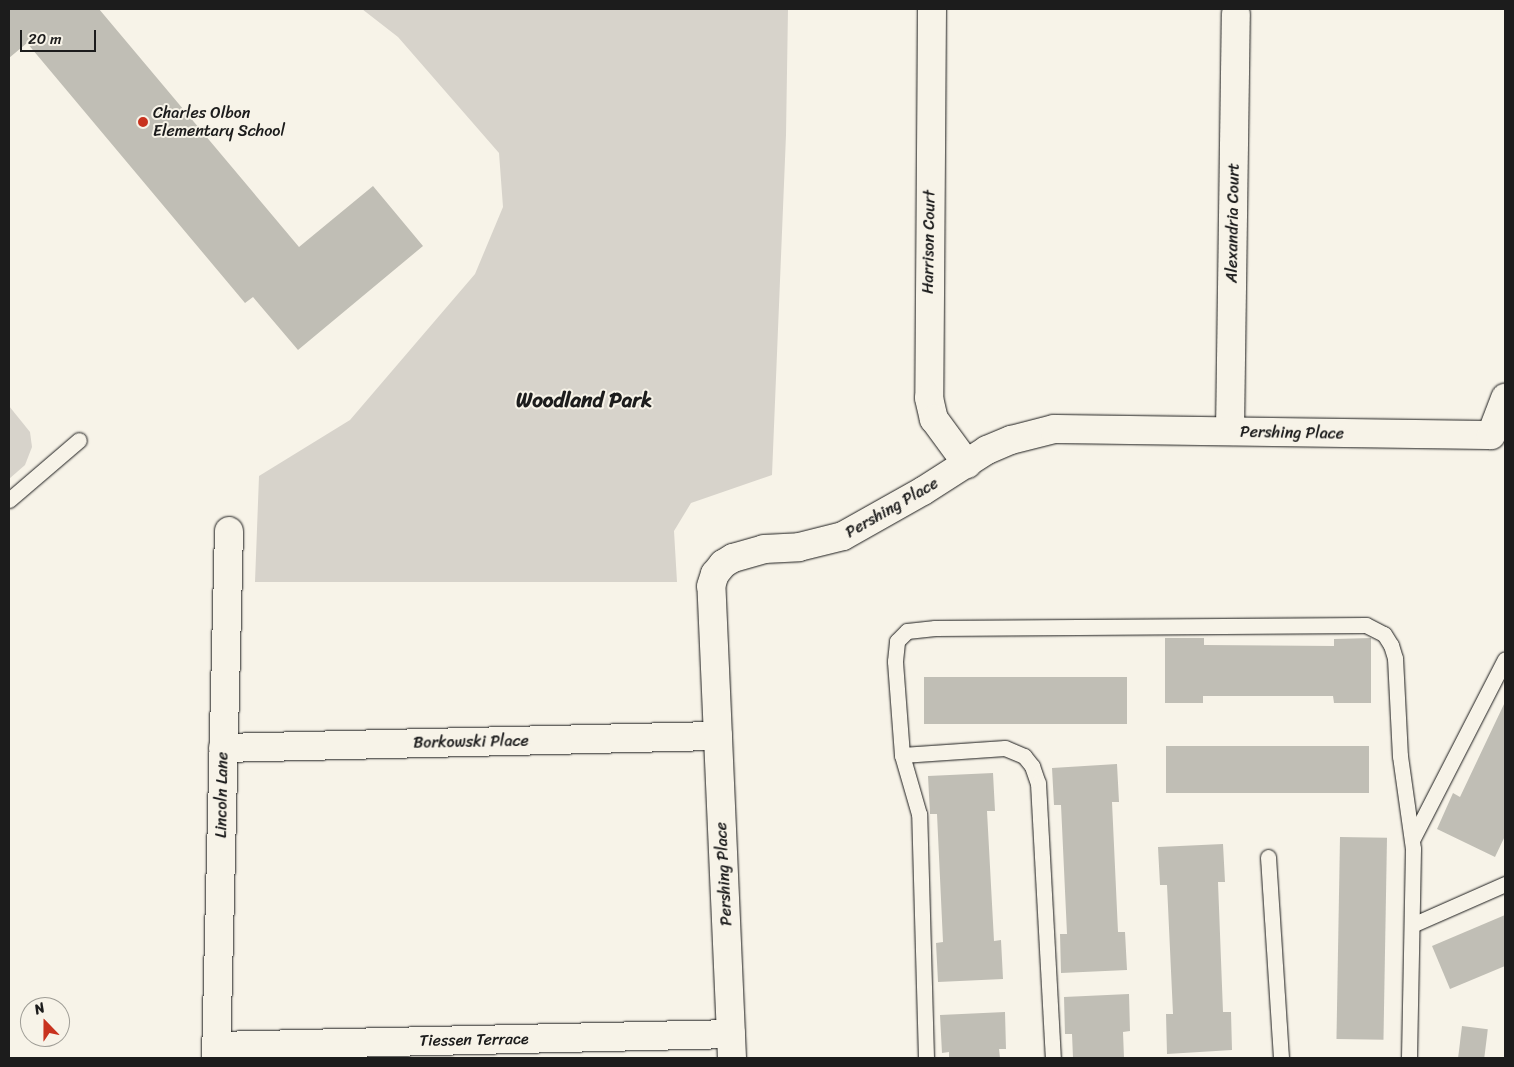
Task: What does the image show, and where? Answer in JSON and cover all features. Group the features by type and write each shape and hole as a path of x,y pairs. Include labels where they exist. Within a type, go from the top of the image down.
{"street":[{"name":"Harrison Court","path":"932,9 929,398 934,419 966,464"},
{"name":"Alexandria Court","path":"1230,431 1236,14"},
{"name":"Pershing Place","path":"732,1046 711,586 715,574 723,564 733,558 764,550 799,547 843,536 923,491 987,450 1011,440 1054,429 1498,434 1505,398"},
{"name":"Lincoln Lane","path":"216,1052 229,531"},
{"name":"Borkowski Place","path":"223,748 718,736"},
{"name":"Tiessen Terrace","path":"216,1052 732,1046"}],"lane":[{"path":"9,500 79,440"},
{"path":"926,1058 918,814 902,755 894,661 897,641 907,631 935,628 1131,629 1366,625 1384,634 1391,645 1395,658 1400,756 1412,840 1409,1058"},
{"path":"1412,840 1505,659"},
{"path":"902,755 1005,748 1024,756 1032,766 1038,783 1053,1058"},
{"path":"1268,857 1281,1058"},
{"path":"1412,925 1505,884"}],"shaded area":[{"path":"362,9 788,9 786,135 772,475 691,503 674,531 677,582 255,582 259,476 350,420 475,274 503,207 499,153 398,37"},
{"path":"9,406 30,432 32,447 25,465 9,479"}],"building":[{"name":"Charles Olbon Elementary School","path":"9,9 99,9 299,247 373,186 423,246 298,350 253,297 245,303 27,43 9,58"},
{"path":"1165,638 1204,638 1204,645 1334,646 1334,639 1371,638 1371,703 1334,703 1333,696 1203,696 1203,703 1165,703"},
{"path":"924,677 1127,677 1127,724 924,724"},
{"path":"1505,702 1505,836 1495,857 1437,829 1453,793 1460,797"},
{"path":"1166,746 1369,746 1369,793 1166,793"},
{"path":"1117,764 1119,802 1112,802 1118,932 1125,932 1127,970 1061,973 1060,934 1067,934 1061,805 1054,805 1052,768"},
{"path":"993,773 995,811 987,811 994,941 1001,940 1003,979 938,982 936,943 943,942 937,814 930,814 928,776"},
{"path":"1340,837 1387,838 1383,1040 1336,1039"},
{"path":"1223,844 1225,882 1218,882 1223,1012 1231,1012 1232,1050 1167,1054 1166,1014 1173,1014 1167,885 1160,885 1158,847"},
{"path":"1505,915 1505,966 1450,989 1432,946"},
{"path":"1129,994 1130,1031 1123,1032 1124,1058 1073,1058 1072,1034 1065,1034 1064,997"},
{"path":"1005,1012 1006,1049 999,1049 1000,1058 949,1058 949,1052 942,1053 940,1015"},
{"path":"1462,1026 1488,1029 1484,1058 1458,1058"}],"place":[{"name":"Charles Olbon Elementary School","path":"143,122"}],"district":[{"name":"Woodland Park","path":"584,400"}]}
